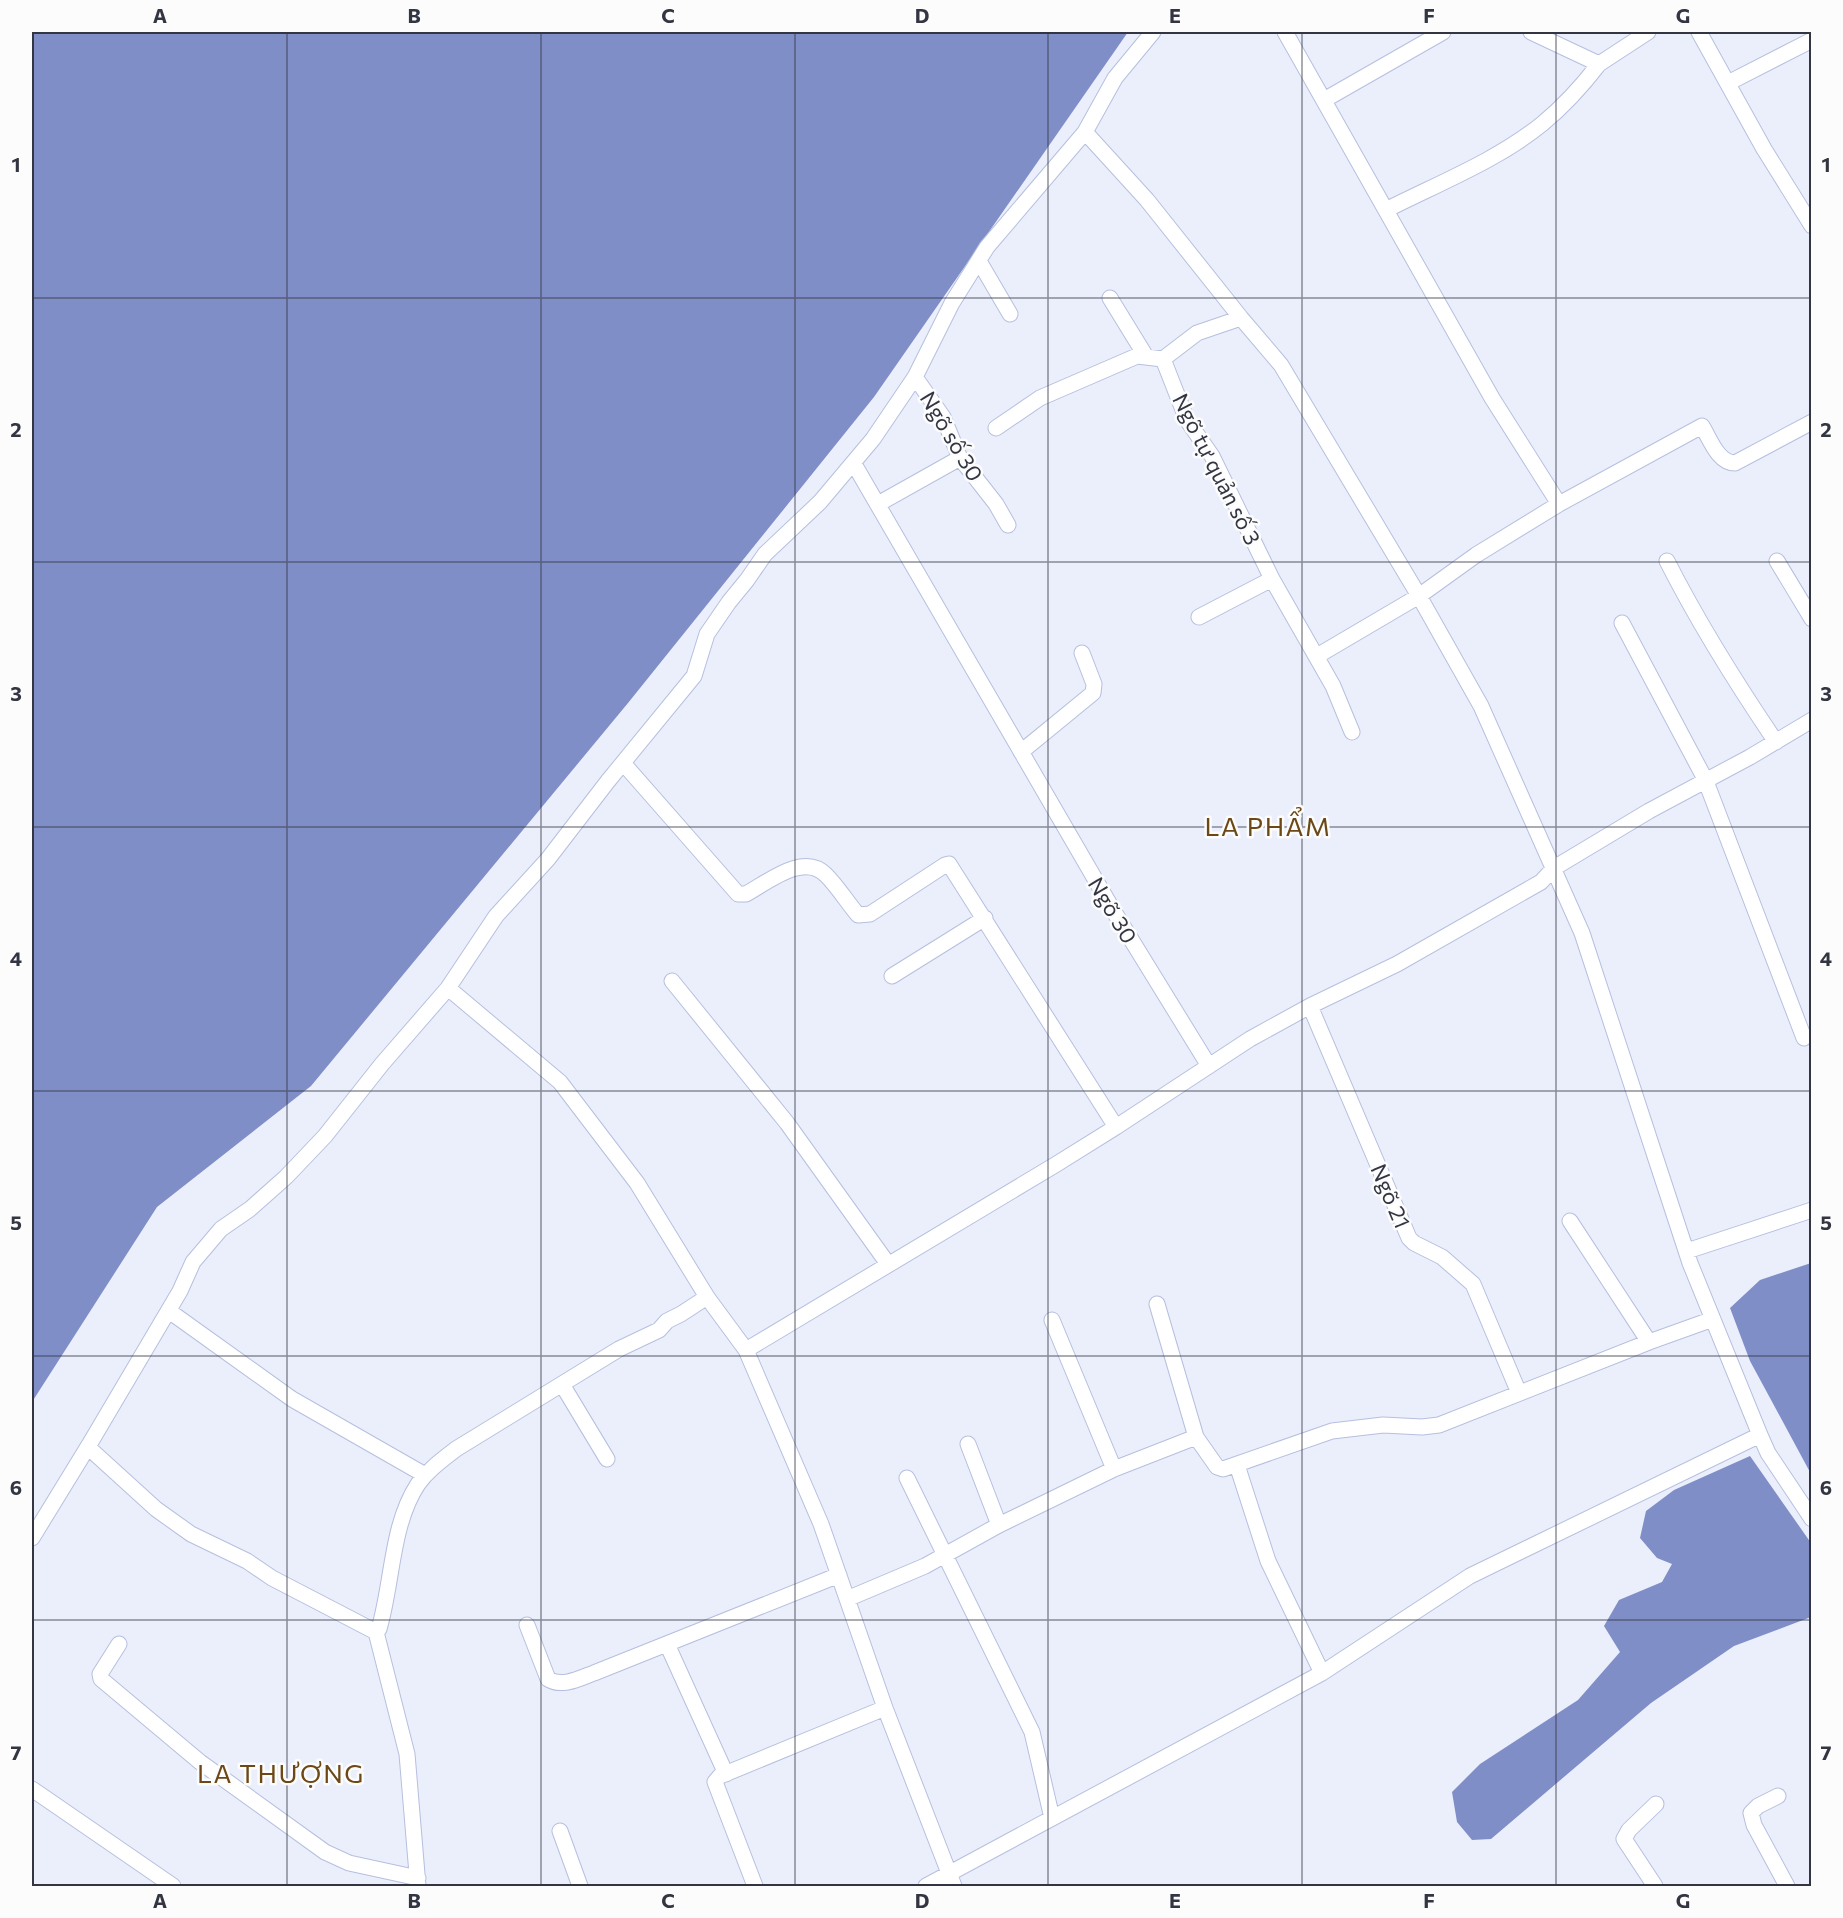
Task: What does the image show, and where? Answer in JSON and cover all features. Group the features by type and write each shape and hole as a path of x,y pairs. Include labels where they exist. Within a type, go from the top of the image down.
{"street":[{"path":"32,1538 169,1311 193,1262 220,1229 250,1209 272,1190 325,1136 382,1064 447,988 496,916 548,858 693,676 707,633 765,554 820,502 854,464 915,377 952,303 987,247 1084,132 1114,78 1154,32"},
{"path":"1285,32 1492,398 1559,504"},
{"path":"1324,100 1443,32"},
{"path":"1531,32 1599,64"},
{"path":"1386,210 1492,156 1534,130 1574,96 1599,64 1648,32"},
{"path":"1699,32 1764,149 1808,210 1812,226"},
{"path":"1728,83 1812,40"},
{"path":"1084,132 1147,200 1281,365 1419,596 1481,706 1582,933 1687,1251 1767,1453 1812,1519"},
{"path":"979,261 1010,314"},
{"path":"1110,298 1145,355"},
{"path":"996,428 1040,398 1137,356 1145,355 1163,359 1197,333 1241,318"},
{"name":"Ngõ tự quản số 3","path":"1163,359 1187,420 1212,456 1272,579 1317,656 1343,708 1352,732"},
{"name":"Ngõ số 30","path":"915,377 943,417 960,458 996,504 1008,525"},
{"path":"1317,656 1419,596 1476,555 1559,504 1702,426 1722,458 1729,463 1735,463 1812,422"},
{"path":"878,504 960,458"},
{"name":"Ngõ 30","path":"854,464 1142,959 1209,1066"},
{"path":"1667,561 1688,604 1736,683 1776,742"},
{"path":"1777,561 1812,619"},
{"path":"1199,617 1272,579"},
{"path":"1622,623 1706,780 1804,1038"},
{"path":"1021,752 1093,693 1095,687 1083,653"},
{"path":"746,1350 1116,1127 1250,1039 1310,1006 1397,964 1541,882 1554,868 1812,720"},
{"path":"622,763 738,894 746,894 799,865 812,866 825,874 858,915 862,916 870,914 948,864 985,918 1116,1127"},
{"path":"892,976 985,918"},
{"path":"672,981 787,1123 888,1263"},
{"path":"447,988 560,1082 637,1183 707,1297 746,1350 821,1524 885,1708 952,1881"},
{"name":"Ngõ 21","path":"1310,1006 1409,1238 1414,1244 1442,1257 1473,1284 1519,1393"},
{"path":"1687,1251 1812,1210"},
{"path":"1570,1221 1648,1342"},
{"path":"376,1632 380,1629 389,1589 399,1526 409,1501 436,1464 456,1449 563,1386 619,1349 659,1330 667,1321 707,1297"},
{"path":"1157,1304 1196,1437 1217,1467 1223,1469 1332,1431 1383,1425 1422,1427 1439,1425 1713,1318"},
{"path":"169,1311 292,1399 426,1475"},
{"path":"1052,1320 1114,1469"},
{"path":"563,1386 607,1459"},
{"path":"926,1887 952,1881 1052,1818 1322,1673 1470,1576 1760,1435"},
{"path":"847,1599 925,1566 1114,1469 1196,1437"},
{"path":"968,1443 999,1526"},
{"path":"89,1445 90,1449 156,1509 191,1534 247,1561 272,1578 376,1632 407,1754 418,1882 349,1863 325,1852 200,1762 101,1679 100,1674 119,1644"},
{"path":"1237,1465 1268,1561 1322,1673"},
{"path":"907,1478 1032,1732 1052,1818"},
{"path":"527,1625 548,1679 565,1683 839,1575"},
{"path":"667,1644 726,1774"},
{"path":"755,1887 715,1782 720,1776 885,1708"},
{"path":"32,1789 172,1887"},
{"path":"1778,1796 1758,1806 1751,1813 1754,1825 1788,1887"},
{"path":"1655,1887 1624,1839 1629,1830 1656,1804"},
{"path":"560,1831 580,1887"}],"water":[{"path":"32,32 1128,32 874,397 628,703 311,1086 157,1207 32,1402"},
{"path":"1812,1263 1811,1474 1750,1361 1730,1308 1760,1280"},
{"path":"1750,1456 1811,1543 1811,1617 1734,1646 1651,1703 1491,1839 1472,1840 1457,1822 1452,1792 1480,1764 1578,1700 1620,1652 1604,1626 1619,1600 1662,1582 1672,1564 1657,1558 1640,1538 1646,1511 1674,1490"}],"district":[{"name":"LA PHẨM","path":"1268,825"},
{"name":"LA THƯỢNG","path":"281,1772"}]}
